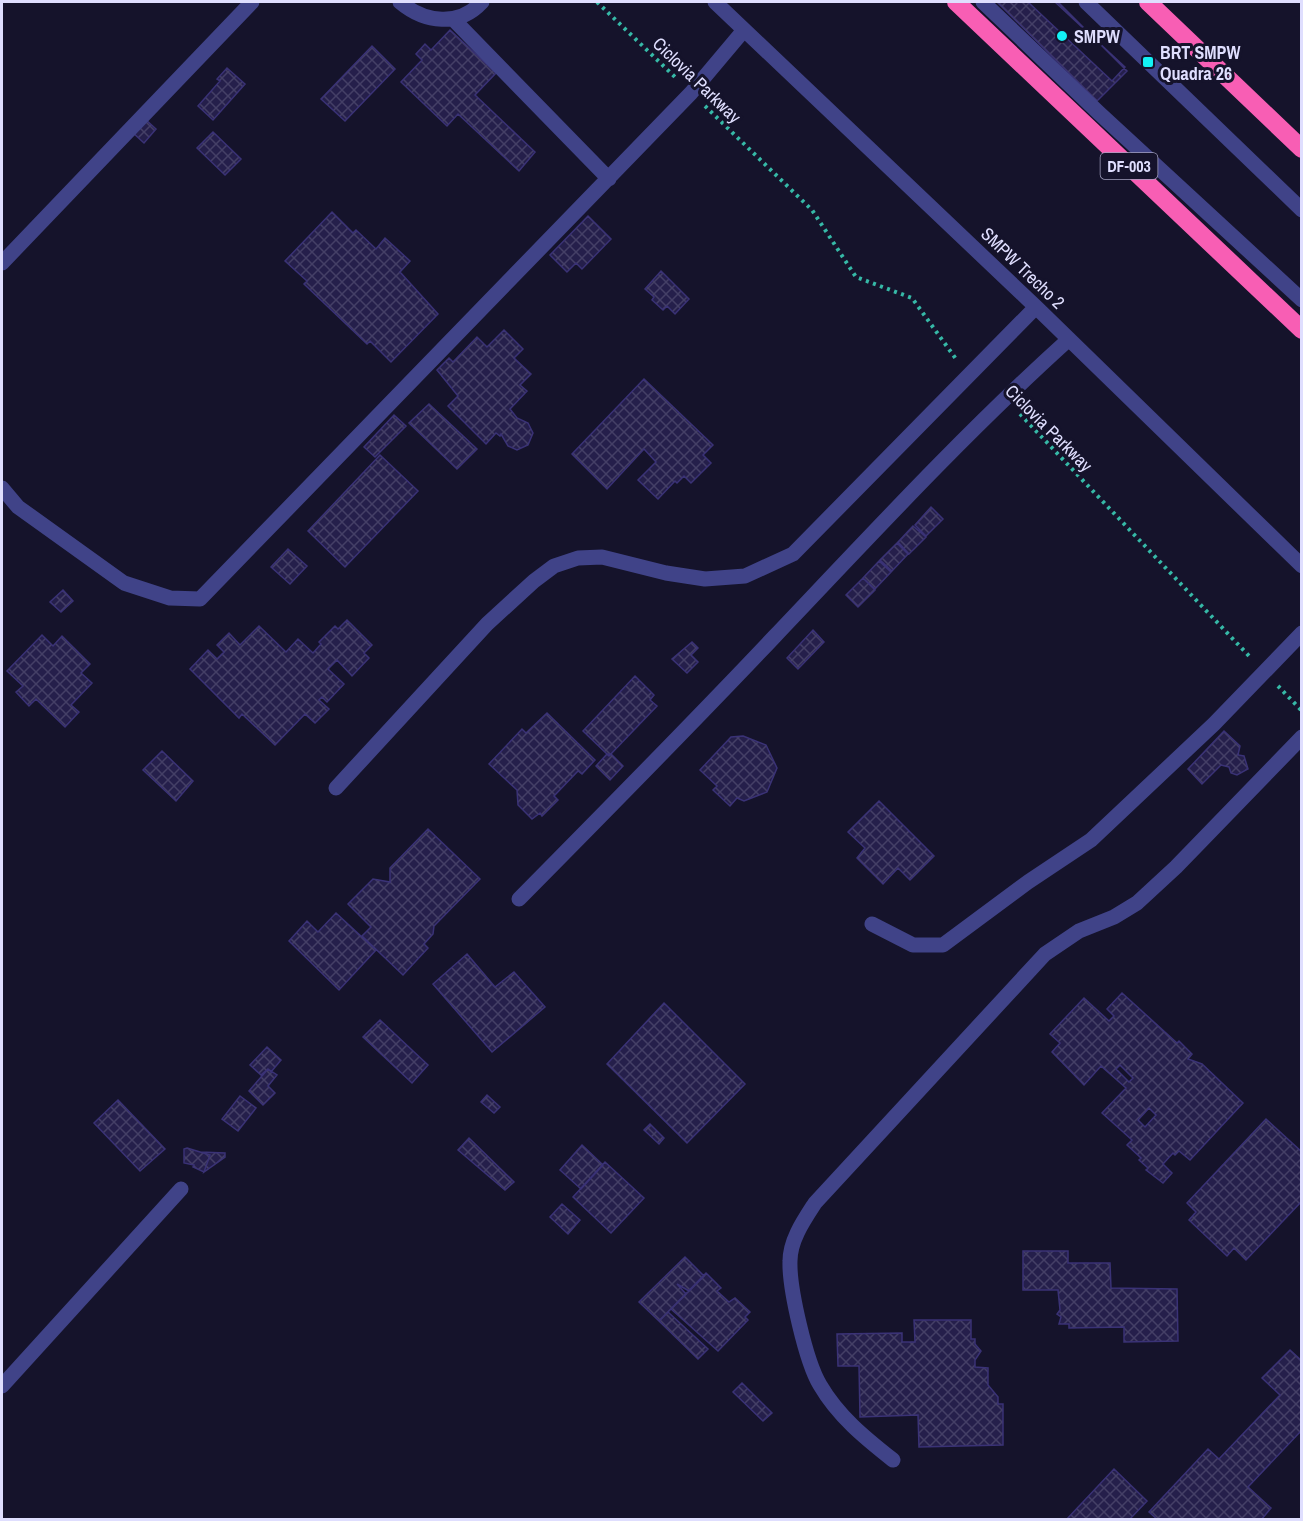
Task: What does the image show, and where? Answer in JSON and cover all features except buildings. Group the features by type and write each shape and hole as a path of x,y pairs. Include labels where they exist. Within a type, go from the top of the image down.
{"highway":[{"name":"DF-003","path":"956,2 1302,330"},
{"path":"1148,2 1302,149"}],"street":[{"path":"2,263 252,2"},
{"path":"400,2 408,9 434,19 454,20 472,12 482,2"},
{"name":"SMPW Trecho 2","path":"715,2 1036,307 1302,566"},
{"path":"983,2 1099,113 1302,300"},
{"path":"1086,2 1302,210"},
{"path":"454,20 609,179"},
{"path":"2,488 18,507 124,583 170,598 200,599 692,93 744,30"},
{"path":"336,788 487,624 554,566 578,558 602,557 666,573 705,579 745,576 793,554 1036,307"},
{"path":"519,899 674,743 1004,398 1068,340"},
{"path":"872,924 914,945 944,945 1028,882 1091,840 1214,724 1302,633"},
{"path":"892,1460 852,1428 819,1384 807,1350 789,1260 797,1233 814,1203 1045,954 1079,931 1114,917 1137,903 1176,867 1302,737"},
{"path":"2,1386 181,1189"}],"path":[{"name":"Ciclovia Parkway","path":"597,2 812,210 856,278 912,298 969,377"},
{"name":"Ciclovia Parkway","path":"1004,398 1257,665"},
{"path":"1272,681 1302,711"}],"place":[{"name":"SMPW","path":"1062,36"},
{"name":"BRT SMPW Quadra 26","path":"1148,62"}]}
